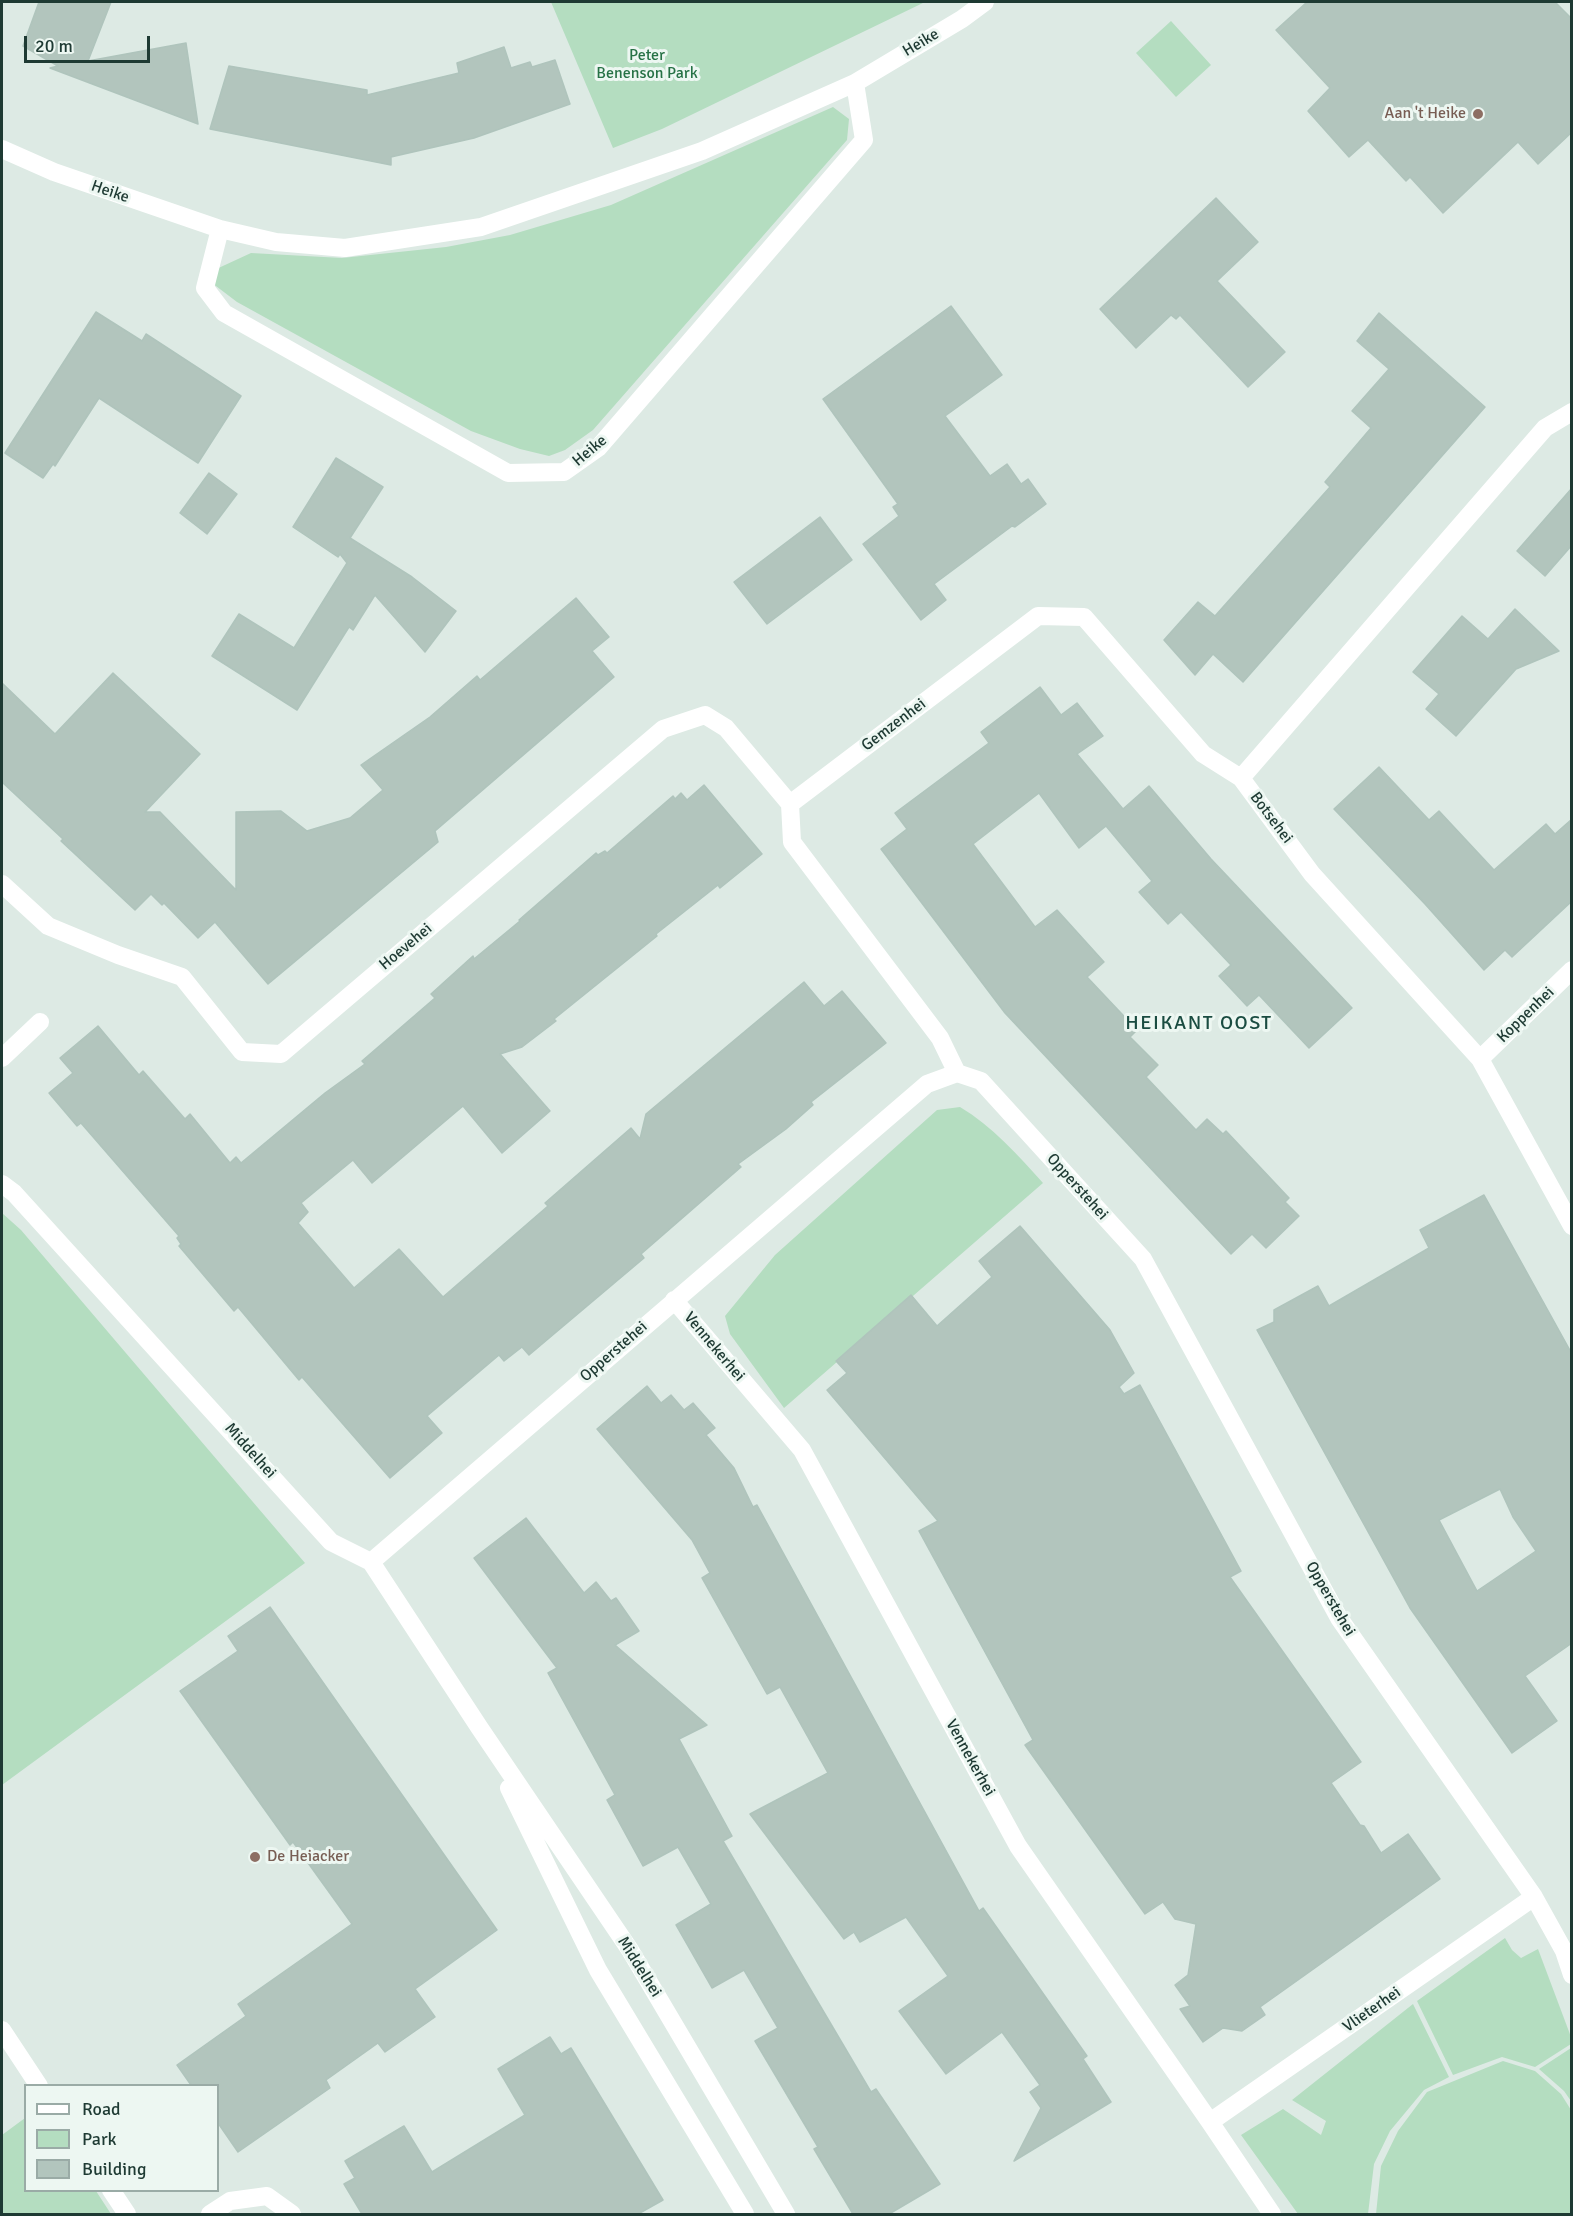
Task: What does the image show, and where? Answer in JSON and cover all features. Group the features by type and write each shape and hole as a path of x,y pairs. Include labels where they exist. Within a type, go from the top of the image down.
{"street":[{"name":"Heike","path":"2,149 54,172 220,229 276,242 345,248 481,227 702,151 855,83 962,19 985,2"},
{"name":"Heike","path":"220,229 205,288 224,313 508,472 564,472 598,448 864,140 855,83"},
{"name":"Botsehei","path":"1572,412 1545,428 1241,778 1312,874 1480,1059 1572,1226"},
{"name":"Gemzenhei","path":"790,804 1038,616 1084,617 1203,754 1241,778"},
{"name":"Hoevehei","path":"2,884 48,926 118,955 182,977 243,1052 280,1054 663,729 705,715 726,728 790,804"},
{"path":"790,804 792,842 940,1038 957,1073"},
{"name":"Koppenhei","path":"1480,1059 1572,970"},
{"path":"2,1058 40,1022"},
{"name":"Opperstehei","path":"371,1562 927,1084 957,1073 981,1081 1143,1258 1339,1618 1568,1948 1572,1974"},
{"name":"Middelhei","path":"2,1184 14,1192 332,1542 371,1562 630,1950 786,2214"},
{"name":"Vennekerhei","path":"674,1300 802,1450 1018,1846 1272,2214"},
{"name":"Middelhei","path":"479,1727 598,1970 745,2214"},
{"name":"Vlieterhei","path":"1210,2122 1534,1897"},
{"path":"2,2030 38,2084"},
{"path":"112,2192 128,2214"},
{"path":"210,2214 230,2201 267,2196 292,2214"}],"green space":[{"name":"Peter Benenson Park","path":"551,2 925,2 662,129 613,148"},
{"path":"1171,21 1211,65 1176,97 1136,53"},
{"path":"833,107 849,119 847,140 593,430 565,450 549,456 520,449 471,431 237,302 212,283 212,271 251,253 342,258 446,247 510,235 611,205"},
{"path":"960,1107 994,1132 1043,1183 784,1408 730,1334 725,1316 775,1255 937,1110"},
{"path":"2,1213 21,1230 305,1563 2,1785"},
{"path":"1505,1938 1512,1950 1521,1958 1538,1949 1571,2037 1571,2044 1535,2067 1502,2057 1453,2075 1417,2001"},
{"path":"1413,2004 1449,2077 1424,2090 1390,2131 1374,2164 1368,2214 1298,2214 1241,2135 1283,2109 1321,2135 1326,2121 1292,2100"},
{"path":"1571,2048 1571,2101 1564,2091 1539,2069"},
{"path":"1503,2061 1535,2071 1561,2094 1571,2110 1571,2214 1376,2214 1381,2166 1398,2131 1427,2092"},
{"path":"24,2119 24,2192 97,2192 111,2214 2,2214 2,2135"}],"building":[{"path":"39,2 111,2 88,61 186,43 198,124 50,68 58,66 23,46"},
{"path":"1307,2 1555,2 1572,19 1572,132 1538,164 1518,142 1443,213 1410,177 1406,181 1368,140 1349,157 1308,111 1330,88 1276,30"},
{"path":"504,47 511,68 530,62 532,67 555,60 570,104 474,138 391,157 391,165 210,129 229,66 367,90 367,95 459,73 457,63"},
{"path":"1216,198 1258,242 1217,281 1285,352 1248,387 1180,315 1176,319 1171,315 1136,348 1100,309"},
{"path":"951,306 1002,375 945,416 990,476 1007,464 1021,484 1028,479 1046,504 1015,527 1012,526 934,584 946,600 921,620 863,544 899,516 893,507 898,504 823,399"},
{"path":"96,312 142,341 146,334 241,396 198,463 99,398 55,466 53,464 43,478 5,453"},
{"path":"1379,313 1485,407 1243,682 1213,654 1195,675 1164,640 1198,602 1215,616 1330,487 1325,482 1371,428 1352,411 1389,369 1357,341"},
{"path":"336,458 383,487 350,538 412,577 456,611 425,652 375,595 353,630 349,627 297,710 212,656 239,614 294,648 347,563 340,554 338,557 293,527"},
{"path":"209,473 237,494 207,534 180,513"},
{"path":"1572,488 1572,545 1545,576 1517,551"},
{"path":"820,517 852,560 767,624 734,582"},
{"path":"576,598 609,637 592,651 614,677 435,831 438,842 268,984 215,922 198,938 164,903 162,905 151,894 135,910 2,782 2,683 55,734 113,673 200,754 145,812 160,812 236,890 236,812 281,811 307,831 350,818 383,790 361,765 430,717 477,676 480,680"},
{"path":"1515,609 1559,651 1516,669 1456,736 1426,709 1439,694 1413,672 1462,616 1488,639"},
{"path":"1040,687 1061,715 1077,703 1103,736 1077,754 1123,809 1149,786 1211,859 1352,1008 1309,1048 1259,995 1247,1006 1219,976 1231,965 1181,912 1168,924 1139,892 1152,881 1106,826 1079,848 1039,793 973,844 1035,927 1057,910 1104,962 1087,977 1137,1030 1130,1037 1158,1065 1146,1077 1196,1130 1207,1119 1223,1134 1226,1131 1289,1198 1285,1202 1299,1216 1266,1248 1252,1234 1231,1254 1005,1013 881,849 907,829 895,813 989,743 981,732"},
{"path":"1379,767 1429,820 1439,811 1494,870 1546,824 1555,834 1572,819 1572,901 1512,957 1505,950 1484,970 1425,904 1334,809"},
{"path":"704,785 762,854 720,888 718,885 656,934 657,936 522,1047 500,1054 550,1111 502,1153 463,1106 372,1183 353,1160 301,1203 308,1212 298,1223 354,1288 399,1249 443,1297 548,1206 545,1203 631,1128 640,1139 646,1114 804,982 824,1006 842,991 886,1043 811,1102 813,1105 786,1129 738,1164 741,1167 641,1254 644,1258 529,1355 522,1347 504,1361 499,1355 427,1416 442,1433 390,1478 302,1377 299,1380 238,1307 234,1311 179,1246 181,1244 177,1238 179,1236 81,1123 77,1126 49,1093 73,1073 60,1058 98,1026 139,1075 143,1071 185,1119 190,1114 230,1163 236,1157 241,1163 325,1093 365,1064 362,1061 435,998 431,994 473,956 474,959 520,921 596,853 598,855 605,851 607,853 673,796 675,799 681,793 687,800"},
{"path":"1484,1195 1572,1354 1572,1643 1525,1676 1557,1721 1512,1753 1410,1608 1257,1330 1274,1322 1274,1310 1318,1286 1329,1306 1429,1248 1420,1230","holes":["1500,1489 1513,1517 1536,1551 1477,1591 1439,1520"]},
{"path":"1020,1226 1110,1330 1134,1373 1119,1387 1124,1394 1140,1385 1241,1571 1230,1577 1361,1762 1331,1783 1360,1825 1364,1826 1381,1853 1408,1834 1440,1879 1260,2007 1265,2015 1242,2031 1223,2028 1203,2042 1180,2009 1190,2006 1175,1985 1188,1975 1196,1924 1175,1919 1163,1902 1145,1914 1025,1745 1033,1740 919,1531 938,1521 827,1390 847,1373 836,1361 911,1295 937,1326 992,1277 979,1261"},
{"path":"647,1386 661,1403 671,1395 684,1410 693,1403 715,1428 706,1435 734,1468 753,1507 757,1505 979,1911 983,1908 1087,2056 1083,2059 1111,2102 1014,2161 1041,2108 1030,2092 1040,2085 1002,2032 946,2074 899,2011 948,1976 906,1917 860,1942 854,1932 844,1939 750,1814 828,1773 780,1687 767,1694 702,1578 710,1573 692,1540 597,1429"},
{"path":"526,1518 584,1593 596,1582 611,1601 616,1598 639,1631 615,1645 707,1725 679,1739 732,1836 723,1841 871,2092 876,2089 940,2184 889,2214 853,2214 814,2149 818,2147 755,2041 778,2028 744,1970 712,1988 676,1925 711,1904 678,1847 643,1866 607,1800 615,1795 548,1673 557,1668 474,1558"},
{"path":"270,1607 497,1930 415,1989 435,2017 385,2052 378,2043 326,2080 330,2088 238,2152 219,2124 219,2084 190,2084 177,2065 246,2016 238,2004 352,1924 293,1842 290,1845 180,1691 238,1651 228,1636"},
{"path":"550,2037 561,2054 571,2048 663,2200 638,2214 362,2214 344,2184 355,2178 345,2161 404,2126 432,2172 525,2115 498,2069"}],"place":[{"name":"Aan 't Heike","path":"1478,114"},
{"name":"De Heiacker","path":"255,1857"}],"district":[{"name":"HEIKANT OOST","path":"1199,1024"}]}
